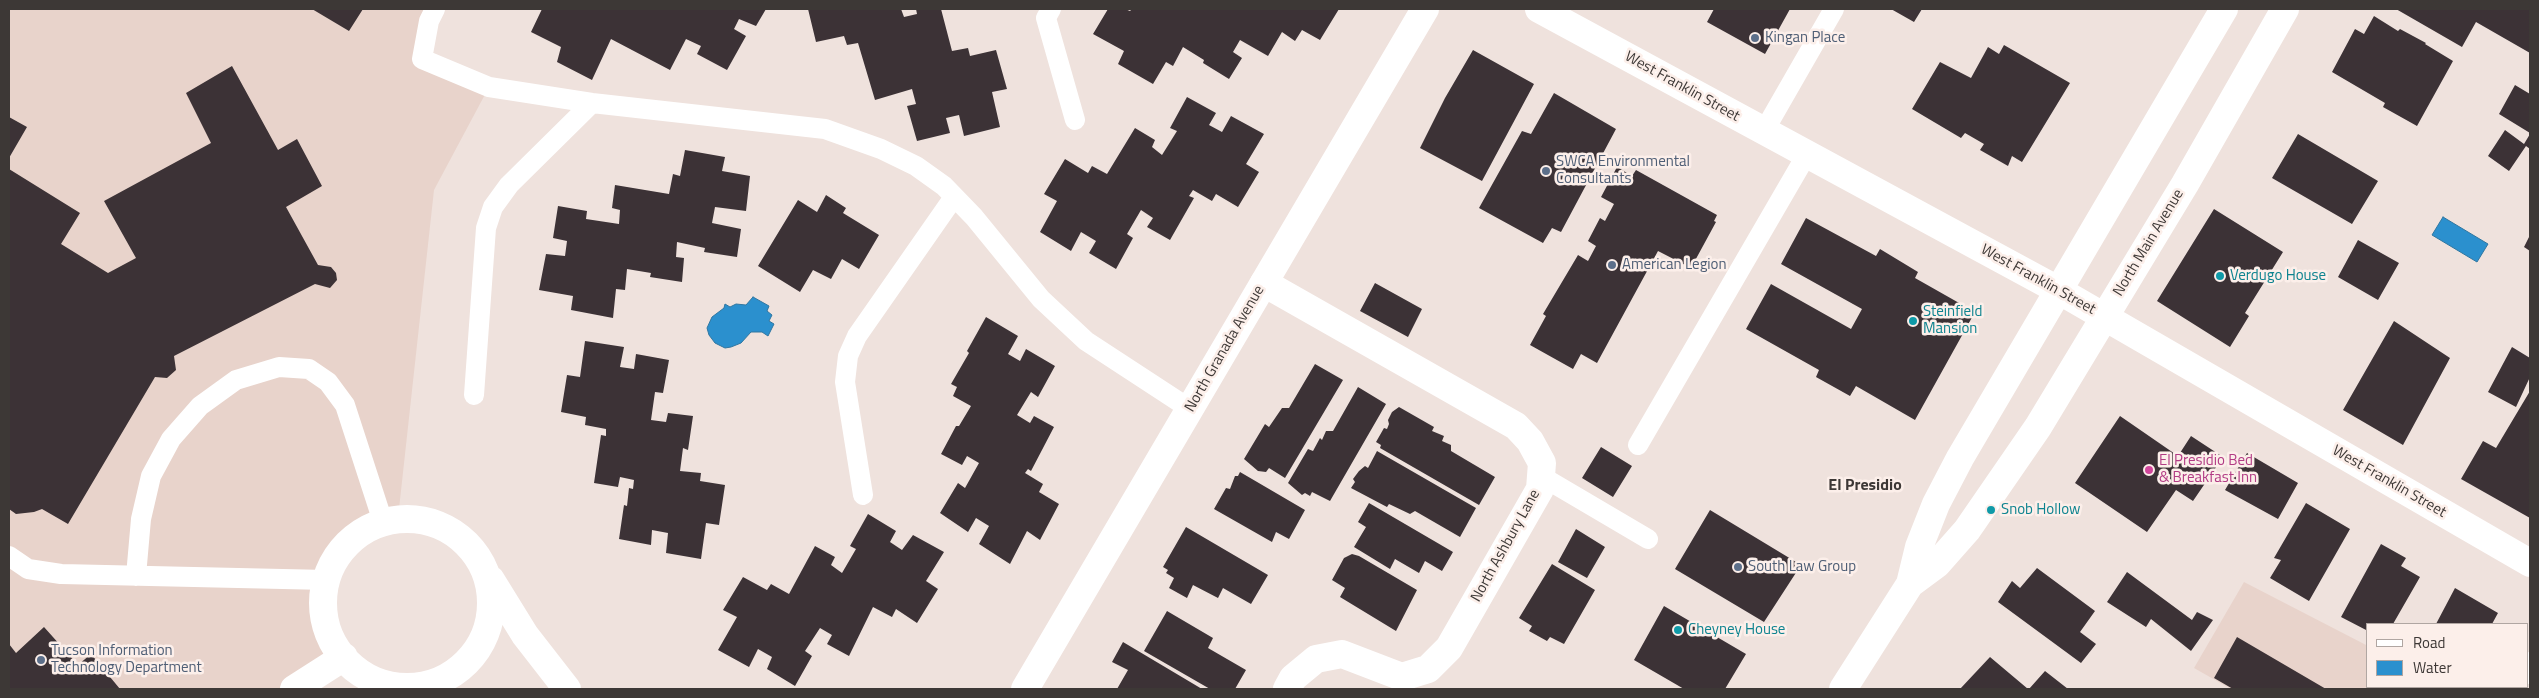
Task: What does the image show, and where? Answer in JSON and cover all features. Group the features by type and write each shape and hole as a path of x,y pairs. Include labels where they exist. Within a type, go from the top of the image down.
{"street":[{"name":"North Granada Avenue","path":"1025,689 1425,9"},
{"name":"West Franklin Street","path":"1539,9 2058,290 2530,564"},
{"name":"North Main Avenue","path":"1843,689 1910,584 1919,547 1936,504 1960,458 2224,9"},
{"name":"North Main Avenue","path":"1910,584 1937,564 1967,530 2038,427 2105,317 2285,9"},
{"name":"North Ashbury Lane","path":"1264,283 1516,426 1530,441 1542,463 1540,489 1449,648 1428,669 1402,677 1342,654 1316,659 1293,678 1287,689"},
{"path":"486,572 492,599 489,626 477,651 458,671 432,684 412,689 376,682 352,667 334,645 324,619 323,590 326,580 332,563 349,541 372,525 398,518 426,520 451,530 472,548 525,635 567,689"},
{"path":"294,689 344,657"}],"lane":[{"path":"435,9 429,21 422,59 488,87 592,102 825,129 882,149 916,166 944,186 974,216 1041,299 1086,341 1190,409"},
{"path":"1051,9 1046,18 1075,120"},
{"path":"1764,131 1834,9"},
{"path":"474,395 486,228 493,207 510,186 592,102"},
{"path":"1638,445 1807,154"},
{"path":"863,495 845,382 848,356 857,336 954,197"},
{"path":"136,576 141,519 151,476 171,439 200,406 236,380 279,367 309,369 328,382 345,405 383,522"},
{"path":"1540,476 1648,539"},
{"path":"9,556 28,569 61,574 326,580"}],"shaded area":[{"path":"9,9 435,9 423,59 489,87 434,190 398,518 372,525 349,541 332,563 323,590 324,619 334,645 344,657 294,689 9,689"},
{"path":"2244,582 2366,645 2366,688 2451,689 2231,689 2194,668"}],"water":[{"path":"2443,217 2488,244 2477,262 2432,235"},
{"path":"753,297 769,306 767,311 772,315 769,321 774,324 768,336 762,332 751,332 741,343 725,348 715,343 709,335 707,328 712,317 724,308 725,304 730,307 736,304 746,305"}],"building":[{"path":"312,9 363,9 349,31"},
{"path":"542,9 766,9 756,26 739,19 734,29 746,36 727,70 697,54 701,46 686,39 670,70 611,39 592,80 557,62 561,47 531,32"},
{"path":"808,9 901,9 904,17 917,14 916,9 941,9 952,51 968,48 970,56 996,50 1007,89 992,92 1000,127 964,136 959,115 946,118 950,133 917,141 907,106 916,104 912,89 875,100 858,43 847,45 844,36 816,42"},
{"path":"1108,9 1125,9 1130,11 1132,9 1339,9 1320,40 1302,30 1295,41 1282,32 1268,56 1240,40 1233,52 1242,58 1229,79 1203,63 1204,60 1183,47 1173,66 1166,62 1153,84 1118,64 1124,51 1093,34"},
{"name":"Kingan Place","path":"1714,9 1790,9 1765,54 1707,22"},
{"path":"1891,9 1922,9 1914,22"},
{"path":"2396,9 2530,9 2530,53 2476,22 2462,47"},
{"path":"2374,16 2398,31 2400,29 2426,43 2453,61 2417,126 2383,107 2385,103 2332,72 2355,29 2364,34"},
{"path":"2004,45 2070,83 2022,162 2012,156 2008,166 1980,150 1984,144 1965,133 1961,138 1912,109 1940,62 1971,78 1988,47 1999,54"},
{"path":"1473,50 1534,84 1482,181 1420,148 1445,98"},
{"path":"232,66 278,150 297,139 322,186 286,207 318,265 331,267 336,273 337,280 330,288 315,284 174,356 176,370 167,378 155,377 68,524 42,509 16,514 9,509 9,169 80,213 61,244 108,273 136,258 104,201 211,143 186,93"},
{"path":"2515,85 2530,94 2530,133 2499,114"},
{"name":"SWCA Environmental Consultants","path":"1554,93 1616,129 1561,232 1552,228 1543,243 1479,208 1522,131 1531,134"},
{"path":"1187,97 1216,113 1209,125 1222,132 1231,116 1264,134 1246,164 1259,172 1238,207 1216,194 1212,201 1193,190 1189,196 1194,198 1170,240 1147,227 1153,218 1141,210 1127,234 1133,238 1116,269 1089,253 1096,241 1081,232 1071,251 1040,232 1057,201 1044,194 1065,159 1088,173 1092,166 1107,174 1135,128 1155,140 1152,147 1162,155 1177,131 1170,128"},
{"path":"9,117 27,127 9,158"},
{"path":"2505,130 2524,144 2530,134 2530,149 2526,146 2509,171 2488,156"},
{"path":"2298,134 2378,181 2352,224 2272,178"},
{"path":"685,150 725,157 722,171 750,176 746,211 715,207 712,223 741,229 737,257 704,252 705,248 677,242 676,257 684,258 682,282 650,277 651,273 627,269 625,290 616,289 613,318 571,310 573,296 539,290 546,254 565,256 567,241 553,238 558,206 587,211 586,219 619,224 620,210 612,208 615,185 669,194 673,174 680,176"},
{"name":"American Legion","path":"1617,167 1632,176 1636,170 1717,215 1714,221 1716,222 1691,268 1658,251 1597,363 1581,354 1573,369 1530,345 1546,316 1543,314 1578,255 1588,261 1596,246 1588,241 1600,218 1605,221 1614,204 1601,197"},
{"path":"826,195 846,208 843,213 879,235 859,269 842,259 831,279 813,270 800,292 758,266 798,200 817,212"},
{"name":"Verdugo House","path":"2214,209 2283,252 2245,313 2249,316 2230,347 2157,301"},
{"name":"Steinfield Mansion","path":"1806,218 1876,256 1880,249 1918,272 1915,278 1975,312 1915,420 1856,386 1850,396 1816,377 1819,370 1746,329 1771,284 1851,329 1862,309 1781,264"},
{"path":"2530,235 2530,251 2524,247"},
{"path":"2358,240 2399,263 2378,300 2338,277"},
{"path":"1375,283 1422,309 1408,337 1360,311"},
{"path":"986,317 1018,336 1008,354 1020,361 1026,349 1055,366 1038,397 1031,392 1017,415 1030,423 1034,416 1054,427 1031,471 1028,469 1025,473 1043,484 1039,492 1059,504 1040,540 1027,531 1010,564 979,544 989,526 976,518 968,532 940,513 958,483 965,488 979,463 967,456 962,465 941,454 956,426 959,426 971,406 953,396 957,387 951,384 969,353 967,351"},
{"path":"2394,321 2450,358 2403,445 2343,410"},
{"path":"585,341 624,347 620,367 634,369 636,354 669,360 663,393 655,392 651,420 666,422 668,413 693,416 688,450 683,448 680,471 701,473 700,481 725,485 719,525 706,523 701,559 666,553 668,533 652,530 651,545 619,539 624,505 627,506 629,488 633,489 634,480 620,477 618,487 594,483 601,435 606,436 606,429 585,425 586,417 561,412 567,375 580,377"},
{"path":"2512,347 2530,358 2530,377 2516,407 2488,392"},
{"path":"1315,364 1343,380 1285,478 1269,468 1266,472 1258,471 1244,459 1265,424 1269,427 1282,408 1289,408"},
{"path":"1358,387 1386,404 1330,501 1312,492 1310,496 1305,493 1302,495 1288,483 1308,449 1313,451 1320,438 1322,440 1326,431 1333,431"},
{"path":"2530,391 2530,518 2461,479 2483,441 2496,448"},
{"path":"1399,407 1434,427 1432,431 1444,436 1442,441 1451,445 1451,451 1495,477 1479,505 1380,448 1381,445 1376,442 1384,428 1387,429 1388,420 1392,412"},
{"name":"El Presidio Bed & Breakfast Inn","path":"2120,416 2178,456 2191,436 2223,457 2193,501 2176,490 2147,532 2075,483"},
{"path":"1601,447 1632,466 1613,497 1582,478"},
{"path":"1377,451 1476,508 1460,537 1415,511 1410,514 1389,504 1387,507 1351,488 1355,482 1353,479 1365,466 1368,468"},
{"path":"2247,453 2298,483 2278,519 2225,490"},
{"path":"1240,472 1305,510 1289,539 1276,532 1272,542 1214,509 1226,488 1230,489 1235,476 1238,476"},
{"path":"1369,503 1453,552 1442,571 1425,561 1419,573 1395,559 1390,569 1354,547 1366,527 1358,522"},
{"path":"2306,503 2350,529 2309,601 2270,578 2281,560 2274,558"},
{"name":"South Law Group","path":"1710,510 1801,565 1764,622 1675,569"},
{"path":"868,514 896,531 890,542 902,550 913,535 944,552 926,581 938,589 917,623 896,609 892,617 873,607 849,656 827,644 832,635 820,628 805,651 812,656 795,686 767,669 772,657 758,649 749,667 718,650 737,617 723,610 743,577 767,590 771,584 789,594 815,546 835,557 831,565 842,573 856,549 850,546"},
{"path":"1186,527 1268,575 1251,604 1223,588 1218,598 1193,585 1187,598 1169,588 1174,578 1166,573 1168,570 1163,567"},
{"path":"1576,529 1605,547 1587,578 1558,562"},
{"path":"2381,544 2406,558 2401,566 2420,577 2394,623 2366,623 2366,630 2341,617"},
{"path":"1352,554 1359,556 1417,590 1396,631 1340,597 1345,588 1332,580 1344,558"},
{"path":"1552,564 1595,590 1564,644 1550,637 1547,641 1529,631 1532,626 1519,618"},
{"path":"2037,568 2095,611 2080,632 2096,644 2081,663 1998,602 2012,581 2020,588"},
{"path":"2127,572 2192,620 2197,612 2213,620 2191,651 2151,619 2146,627 2107,602"},
{"path":"2455,588 2498,613 2493,623 2437,623"},
{"name":"Cheyney House","path":"1664,606 1746,654 1725,689 1684,689 1634,660"},
{"path":"1167,611 1213,638 1208,648 1246,670 1235,689 1210,689 1144,651"},
{"name":"Tucson Information Technology Department","path":"44,627 78,665 91,654 120,689 9,689 9,644 16,653"},
{"path":"2237,637 2326,689 2233,689 2214,678"},
{"path":"1123,642 1202,689 1117,689 1128,670 1112,662"},
{"path":"1990,657 2028,689 1960,689"},
{"path":"2045,671 2068,689 2029,689"},
{"path":"2441,688 2443,689 2408,689"}],"place":[{"name":"Kingan Place","path":"1755,38"},
{"name":"SWCA Environmental Consultants","path":"1546,171"},
{"name":"American Legion","path":"1612,265"},
{"name":"Verdugo House","path":"2220,276"},
{"name":"Steinfield Mansion","path":"1913,321"},
{"name":"El Presidio Bed & Breakfast Inn","path":"2149,470"},
{"name":"Snob Hollow","path":"1991,510"},
{"name":"South Law Group","path":"1738,567"},
{"name":"Cheyney House","path":"1678,630"},
{"name":"Tucson Information Technology Department","path":"41,660"}],"district":[{"name":"El Presidio","path":"1865,486"}]}
